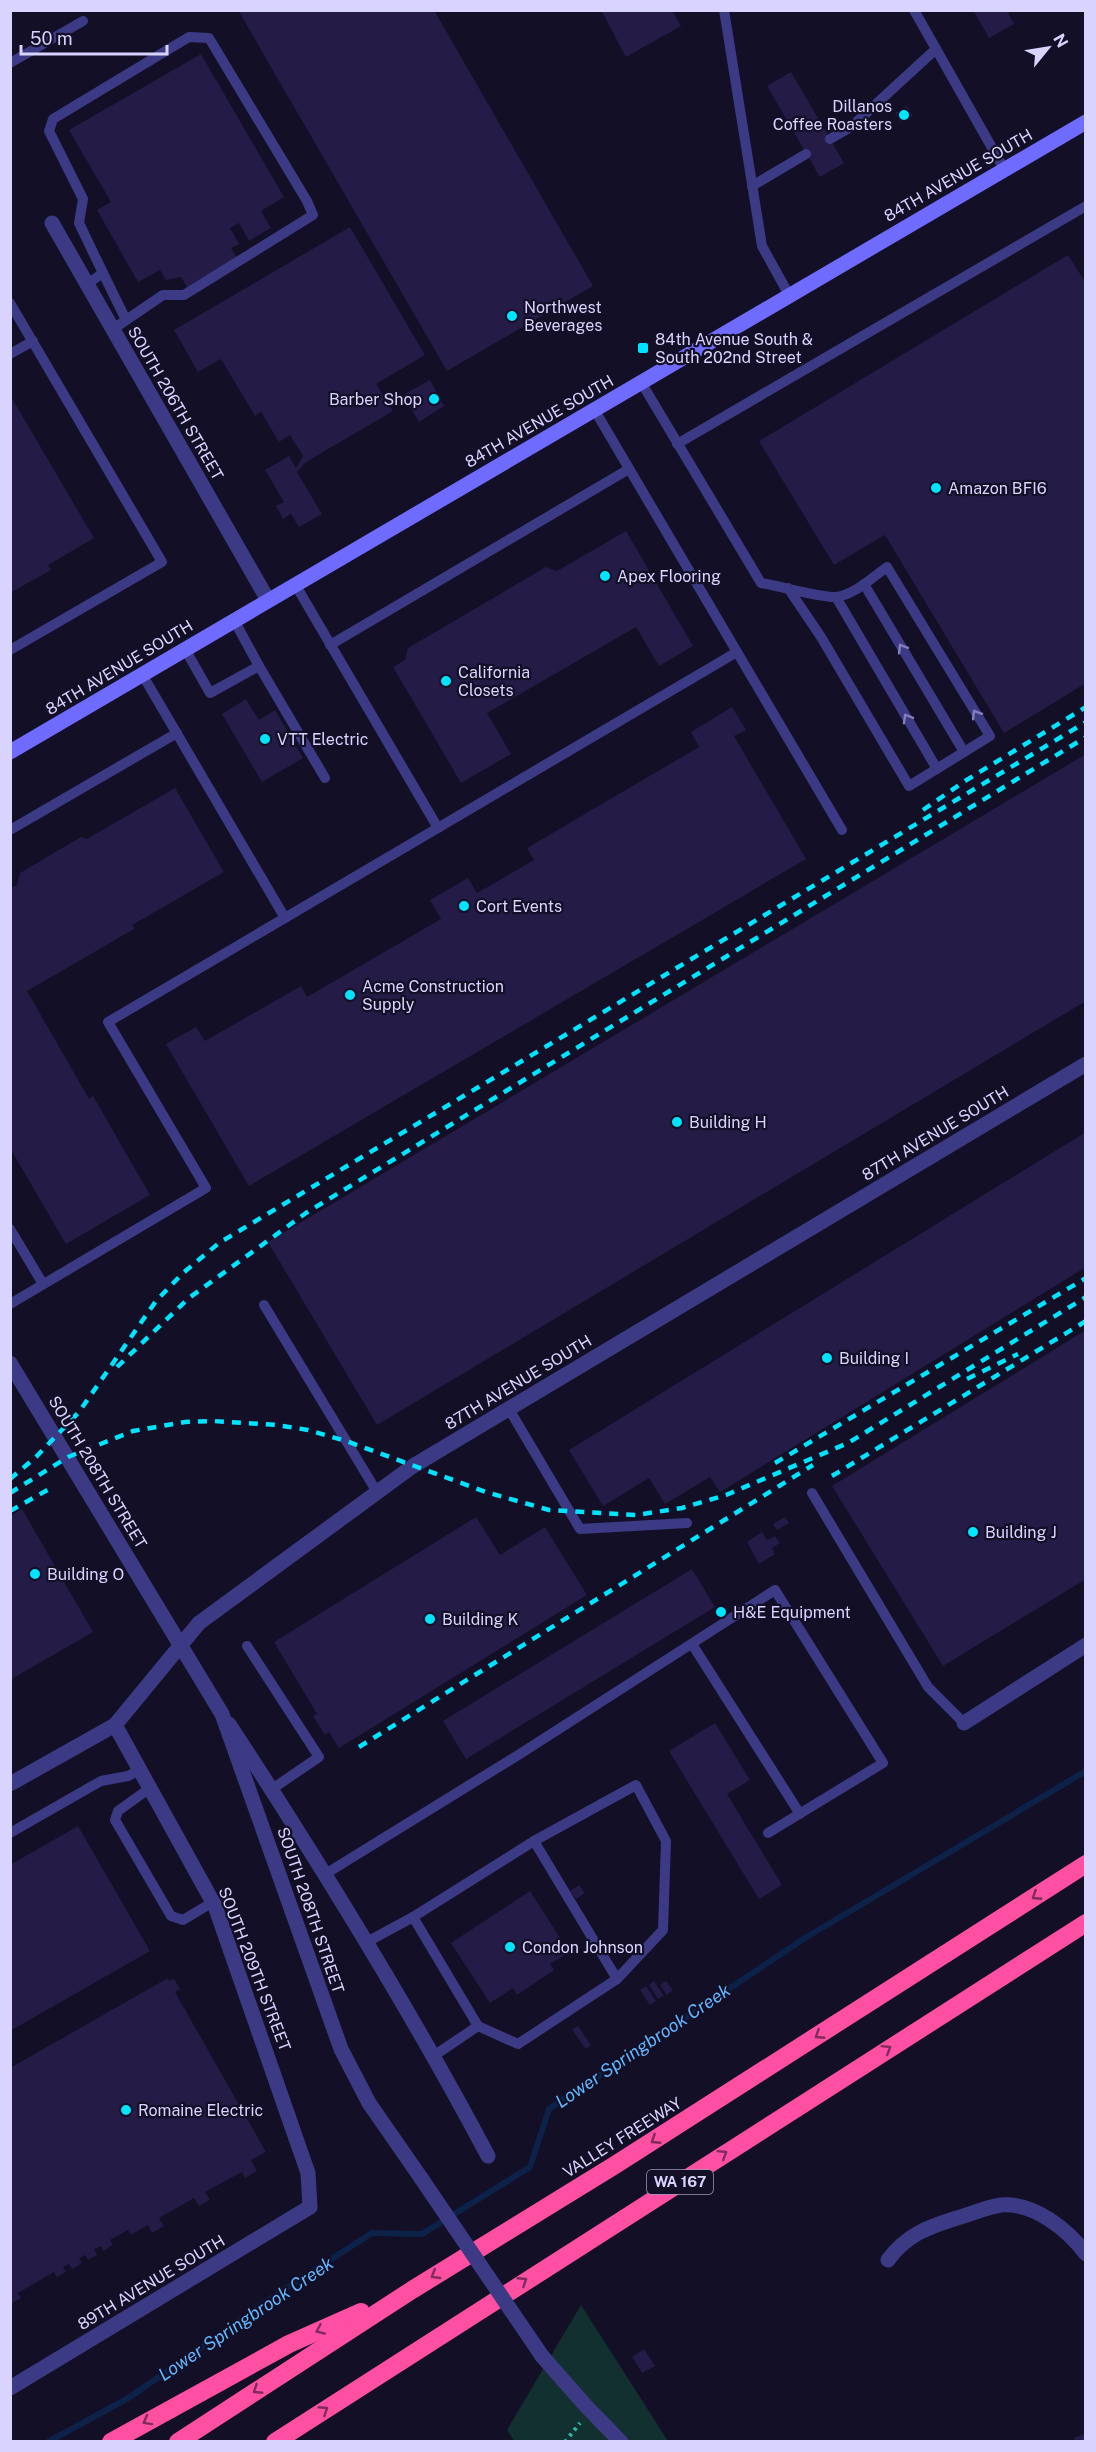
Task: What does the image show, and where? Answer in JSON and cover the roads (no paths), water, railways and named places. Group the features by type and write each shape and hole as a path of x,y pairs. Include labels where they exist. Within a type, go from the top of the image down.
{"highway":[{"name":"VALLEY FREEWAY","path":"178,2442 412,2290 625,2159 1086,1864"},
{"name":"WA 167","path":"274,2442 1086,1923"},
{"path":"111,2442 289,2344 412,2290"}],"main road":[{"name":"84TH AVENUE SOUTH","path":"10,752 1086,122"}],"street":[{"name":"SOUTH 206TH STREET","path":"52,223 87,284 119,324 268,600"},
{"name":"87TH AVENUE SOUTH","path":"10,1784 115,1725 199,1623 413,1466 1086,1064"},
{"name":"SOUTH 208TH STREET","path":"10,1363 222,1714 341,2049 369,2103 542,2356 590,2411 621,2442"},
{"path":"964,1723 1086,1645"},
{"path":"222,1714 327,1873 435,2055 488,2156"},
{"name":"SOUTH 209TH STREET","path":"115,1725 213,1902 244,1983 308,2173 310,2207"},
{"path":"888,2260 896,2248 912,2235 932,2226 1002,2205 1025,2209 1050,2220 1070,2236 1086,2254"},
{"name":"89TH AVENUE SOUTH","path":"10,2388 310,2207"}],"lane":[{"path":"724,10 762,246 789,295"},
{"path":"914,10 1005,169"},
{"path":"10,63 83,21"},
{"path":"189,37 209,38 307,201 313,215 184,295 163,295 119,324 103,273 79,223 83,200 50,131 53,119 189,37"},
{"path":"830,139 851,127 936,50"},
{"path":"752,186 806,154"},
{"path":"676,444 1086,206"},
{"path":"87,284 103,273"},
{"path":"10,303 162,562 10,650"},
{"path":"10,354 33,341"},
{"path":"641,382 761,583 788,588 836,597 864,585 887,567 990,736 909,786 821,637 788,588"},
{"path":"594,409 842,830"},
{"path":"330,645 629,469"},
{"path":"295,585 438,828"},
{"path":"864,585 964,752"},
{"path":"836,597 937,769"},
{"path":"234,620 325,778"},
{"path":"185,649 210,693 259,666"},
{"path":"10,1304 206,1188 108,1022 737,652"},
{"path":"142,674 285,918"},
{"path":"10,830 177,733"},
{"path":"10,1229 43,1284"},
{"path":"264,1305 377,1492"},
{"path":"509,1408 580,1529 687,1523"},
{"path":"812,1493 928,1687 964,1723"},
{"path":"327,1873 523,1752 775,1590 883,1762 768,1833"},
{"path":"692,1644 800,1814"},
{"path":"247,1646 319,1757 272,1790"},
{"path":"10,1833 101,1781 128,1776 140,1770"},
{"path":"367,1942 413,1917 534,1841 636,1785 666,1841 663,1930 617,1979 518,2044 478,2026 413,1917"},
{"path":"150,1788 118,1811 115,1820 171,1916 183,1920 213,1902"},
{"path":"534,1841 617,1979"},
{"path":"435,2055 478,2026"}],"waterway":[{"name":"Lower Springbrook Creek","path":"48,2442 130,2397 282,2291 372,2233 422,2234 530,2167 549,2109 805,1938 1086,1771"}],"railway":[{"path":"923,810 965,781 1086,707"},
{"path":"10,1479 36,1457 79,1412 156,1301 183,1273 219,1243 1086,722"},
{"path":"117,1367 189,1298 306,1213 1086,737"},
{"path":"775,1463 1086,1278"},
{"path":"10,1493 68,1457 133,1431 185,1422 213,1421 277,1425 308,1430 346,1441 486,1492 549,1510 636,1515 682,1508 726,1495 848,1443 1086,1297"},
{"path":"832,1476 1086,1321"},
{"path":"967,1379 1018,1354"},
{"path":"359,1747 813,1465"},
{"path":"10,1511 51,1488"}],"place":[{"name":"Dillanos Coffee Roasters","path":"904,115"},
{"name":"Northwest Beverages","path":"512,316"},
{"name":"84th Avenue South & South 202nd Street","path":"643,348"},
{"name":"Barber Shop","path":"434,399"},
{"name":"Amazon BFI6","path":"936,488"},
{"name":"Apex Flooring","path":"605,576"},
{"name":"California Closets","path":"446,681"},
{"name":"VTT Electric","path":"265,739"},
{"name":"Cort Events","path":"464,906"},
{"name":"Acme Construction Supply","path":"350,995"},
{"name":"Building H","path":"677,1122"},
{"name":"Building I","path":"827,1358"},
{"name":"Building J","path":"973,1532"},
{"name":"Building O","path":"35,1574"},
{"name":"H&E Equipment","path":"721,1612"},
{"name":"Building K","path":"430,1619"},
{"name":"Condon Johnson","path":"510,1947"},
{"name":"Romaine Electric","path":"126,2110"}]}
